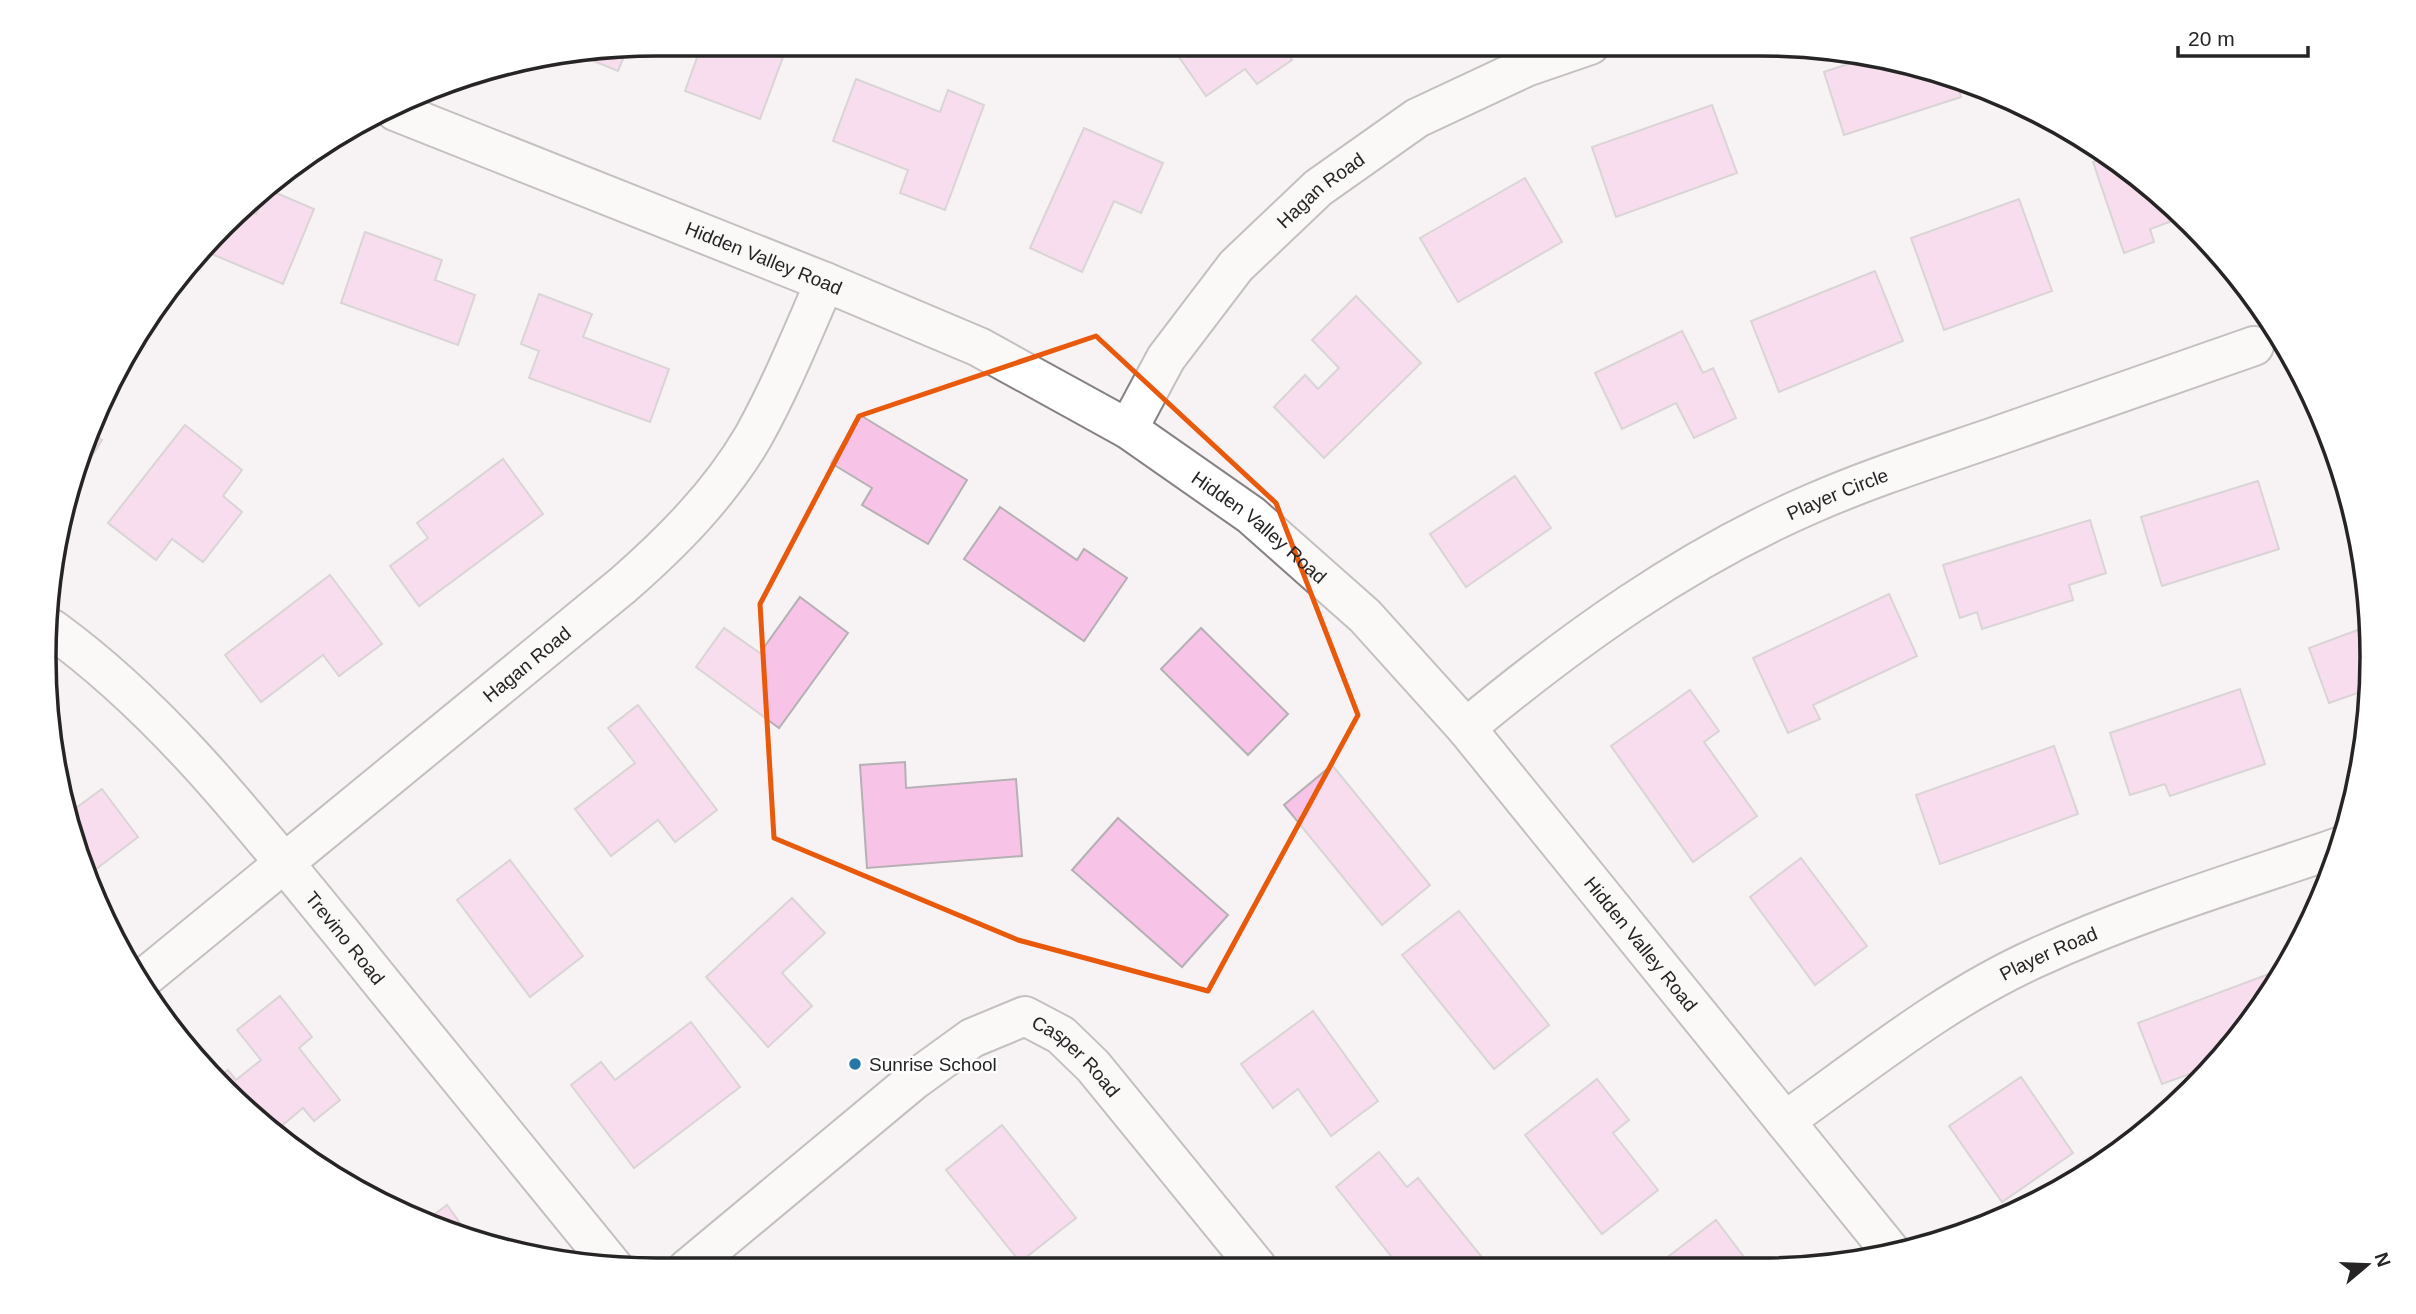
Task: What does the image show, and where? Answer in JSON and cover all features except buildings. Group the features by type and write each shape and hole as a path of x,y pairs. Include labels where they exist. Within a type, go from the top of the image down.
{"street":[{"name":"Hagan Road","path":"1128,429 1166,358 1236,266 1318,188 1417,118 1526,67 1558,56"},
{"name":"Hidden Valley Road","path":"401,113 825,282 979,347 1128,429 1251,515 1365,616 1466,728 1885,1244"},
{"name":"Hagan Road","path":"147,975 673,541 715,492 751,439 781,383 825,282"},
{"name":"Player Circle","path":"1466,728 1533,672 1622,607 1714,553 1810,504 2254,346"},
{"name":"Trevino Road","path":"57,632 86,654 166,727 285,864 604,1256"},
{"name":"Player Road","path":"1785,1121 1939,1011 2036,957 2138,916 2328,851"},
{"name":"Casper Road","path":"700,1258 914,1080 972,1038 1025,1016 1061,1035 1093,1066 1250,1258"}],"highlighted area":[{"path":"1096,336 1276,503 1358,715 1208,991 1018,940 774,838 760,604 859,416"}],"place":[{"name":"Sunrise School","path":"855,1064"}]}
